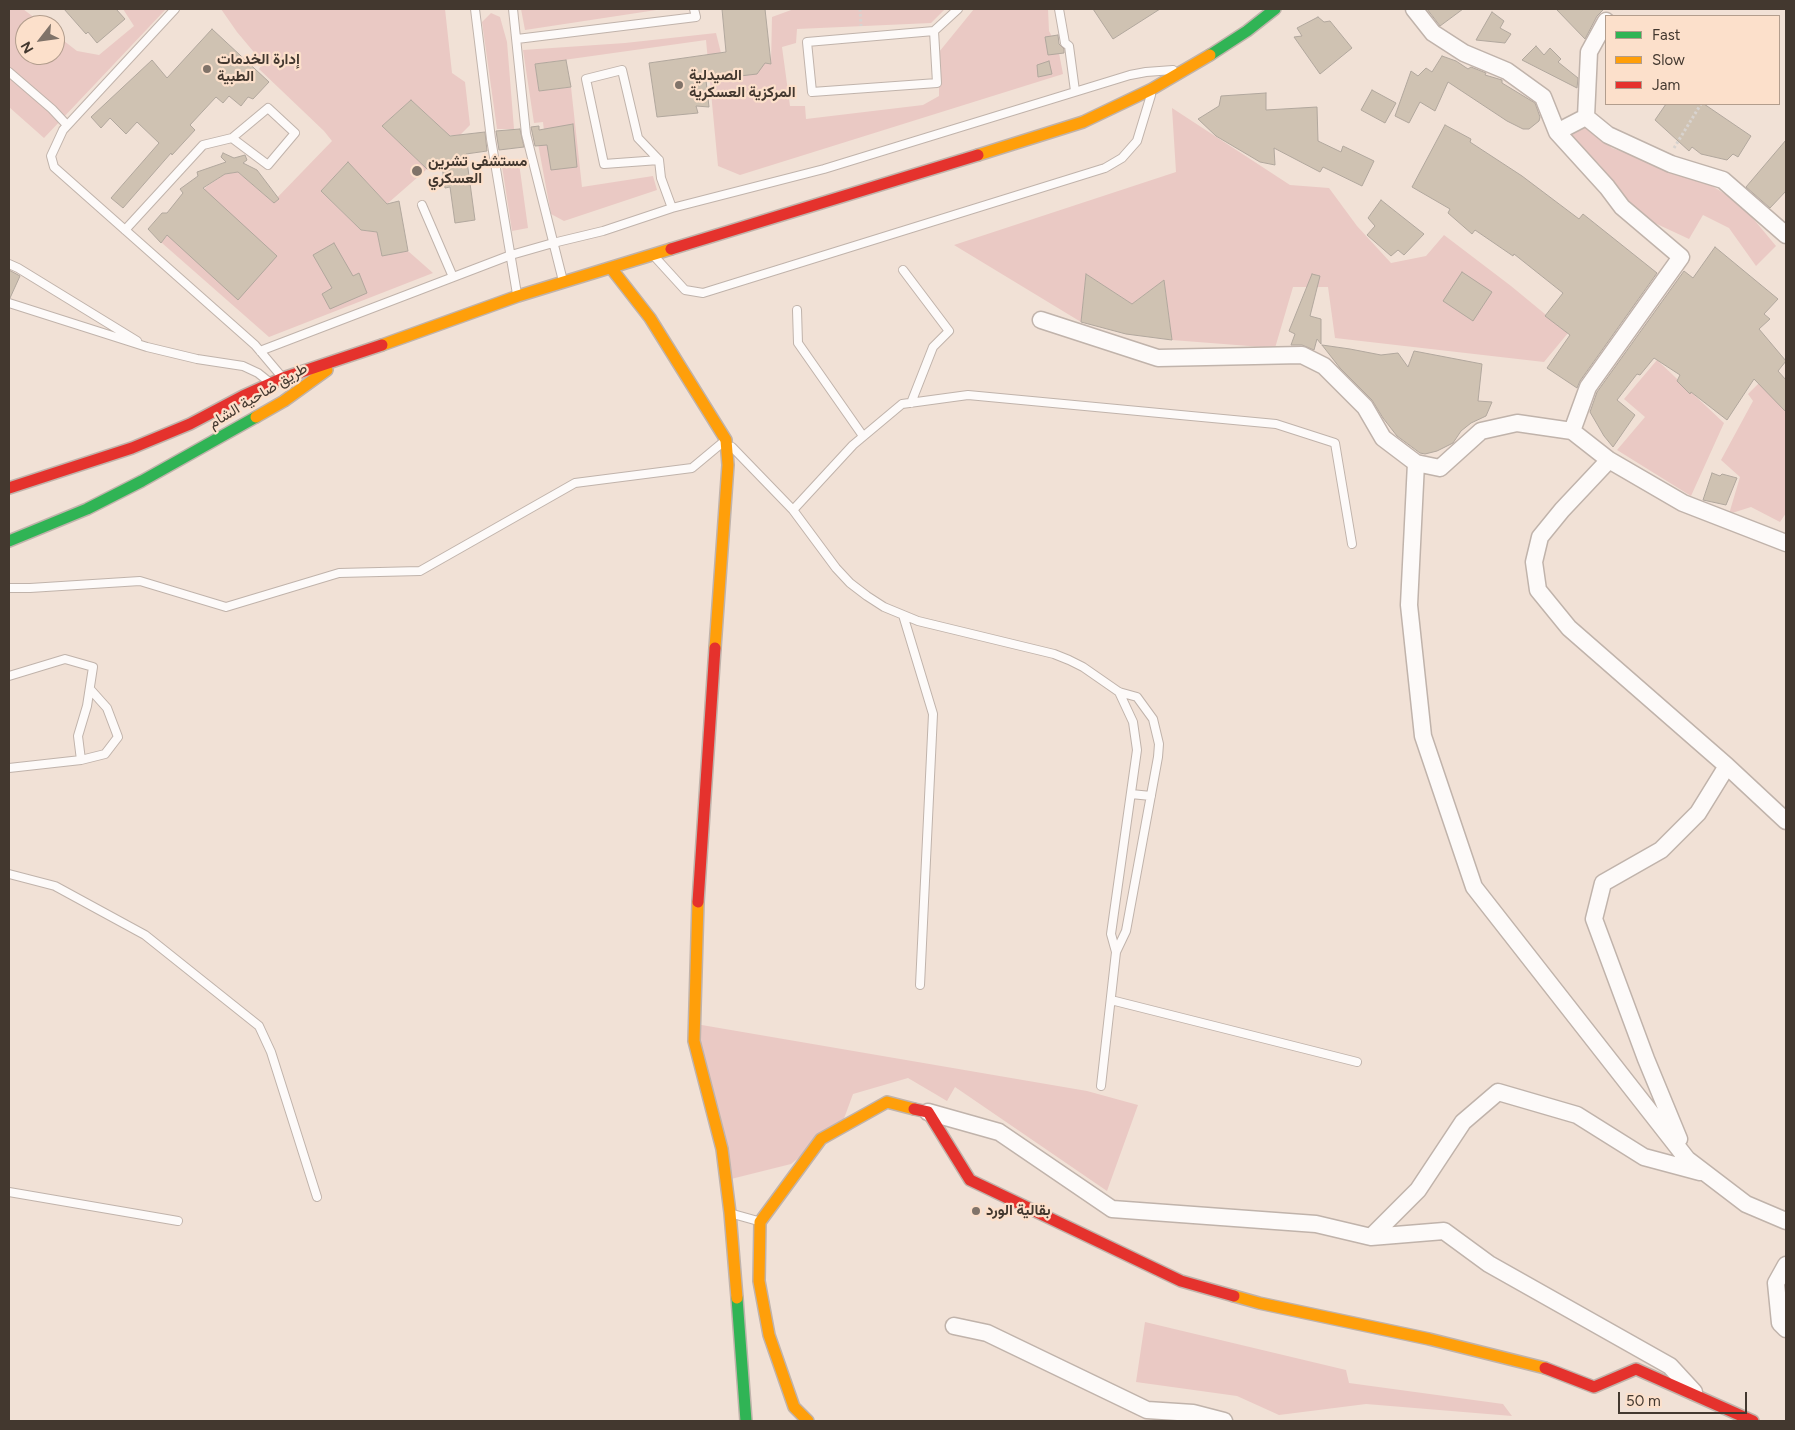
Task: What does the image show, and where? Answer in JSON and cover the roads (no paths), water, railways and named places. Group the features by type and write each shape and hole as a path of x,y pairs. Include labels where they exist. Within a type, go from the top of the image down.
{"street":[{"path":"338,362 518,296 1083,122 1185,71 1247,31 1275,9"},
{"path":"1414,9 1433,33 1464,53 1507,71 1543,98 1557,132 1607,187 1622,207 1681,256 1588,387 1572,431"},
{"path":"1586,117 1589,52 1605,24"},
{"path":"1557,132 1586,117"},
{"path":"1586,117 1608,135 1666,162 1723,180 1786,235"},
{"path":"611,268 650,318 726,440 728,465 696,928 694,1042 722,1149 730,1213 746,1421"},
{"path":"1042,320 1158,358 1302,355 1324,366 1365,407 1383,438 1416,463 1440,468 1482,431 1518,423 1572,431 1609,460 1683,503 1786,543"},
{"name":"طريق ضاحية الشام","path":"9,488 132,448 190,424 243,396 283,378 338,362"},
{"name":"طريق ضاحية الشام","path":"9,541 87,509 142,481 284,401 338,362"},
{"path":"1609,460 1562,510 1540,537 1534,562 1538,590 1570,628 1727,766 1786,821"},
{"path":"1416,463 1409,604 1423,736 1474,887 1687,1159 1746,1204 1786,1221"},
{"path":"1687,1159 1646,1059 1594,919 1603,883 1660,850 1698,813 1727,766"},
{"path":"1371,1237 1418,1190 1463,1122 1498,1092 1577,1114 1644,1157 1706,1174"},
{"path":"808,1421 794,1406 769,1335 759,1281 760,1222 821,1139 887,1102 999,1132 1112,1209 1316,1224 1371,1237 1444,1232 1489,1264 1670,1366 1699,1398"},
{"path":"928,1112 970,1180 1180,1281 1259,1303 1429,1339 1540,1366 1594,1387 1636,1369 1753,1421"},
{"path":"1786,1265 1776,1282 1780,1323 1786,1330"},
{"path":"954,1326 987,1333 1147,1410 1193,1413 1224,1421"}],"lane":[{"path":"175,9 63,130 51,156 54,167 255,345 283,378"},
{"path":"475,9 491,140 518,296"},
{"path":"513,9 526,134 563,283"},
{"path":"516,39 696,17 694,9"},
{"path":"934,31 937,84 812,92 807,42 934,31 958,9"},
{"path":"1059,9 1065,43 1069,46 1075,91"},
{"path":"659,160 604,164 586,79 622,70 638,138 659,160 661,178 672,208"},
{"path":"260,350 511,255 553,242 603,231 672,208 824,170 1026,108 1075,91 1146,72 1165,70 1185,71"},
{"path":"9,72 52,109 67,125"},
{"path":"653,255 685,290 703,293 1105,168 1122,158 1137,141 1152,89"},
{"path":"125,230 203,145 232,138 268,108 295,132 268,165 232,138"},
{"path":"422,205 453,277"},
{"path":"9,264 148,347"},
{"path":"904,270 949,331 933,347 911,403"},
{"path":"9,303 148,347 197,359 243,366 258,373 271,384"},
{"path":"797,310 798,344 863,436"},
{"path":"793,510 853,445 902,404 968,395 1276,424 1335,443 1352,544"},
{"path":"9,588 140,581 226,607 339,573 420,571 575,483 692,468 726,440 793,510 836,568 850,583 884,607 918,621 1054,654 1083,667 1119,692 1137,697 1153,718 1159,744 1158,757 1126,931 1116,952 1102,1086"},
{"path":"903,615 933,714 920,985"},
{"path":"9,676 65,659 93,667 87,706 78,736 81,760"},
{"path":"9,768 81,760 105,754 118,737 107,708 90,689"},
{"path":"1116,952 1111,934 1137,750 1137,741 1130,713 1119,692"},
{"path":"1131,794 1151,796"},
{"path":"9,874 55,886 145,935 259,1026 270,1052 317,1197"},
{"path":"1111,1000 1357,1062"},
{"path":"9,1192 178,1221"},
{"path":"730,1213 760,1222"}],"place":[{"name":"إدارة الخدمات الطبية","path":"207,69"},
{"name":"الصيدلية المركزية العسكرية","path":"679,85"},
{"name":"مستشفى تشرين العسكري","path":"417,171"},
{"name":"بقالية الورد","path":"976,1211"}]}
